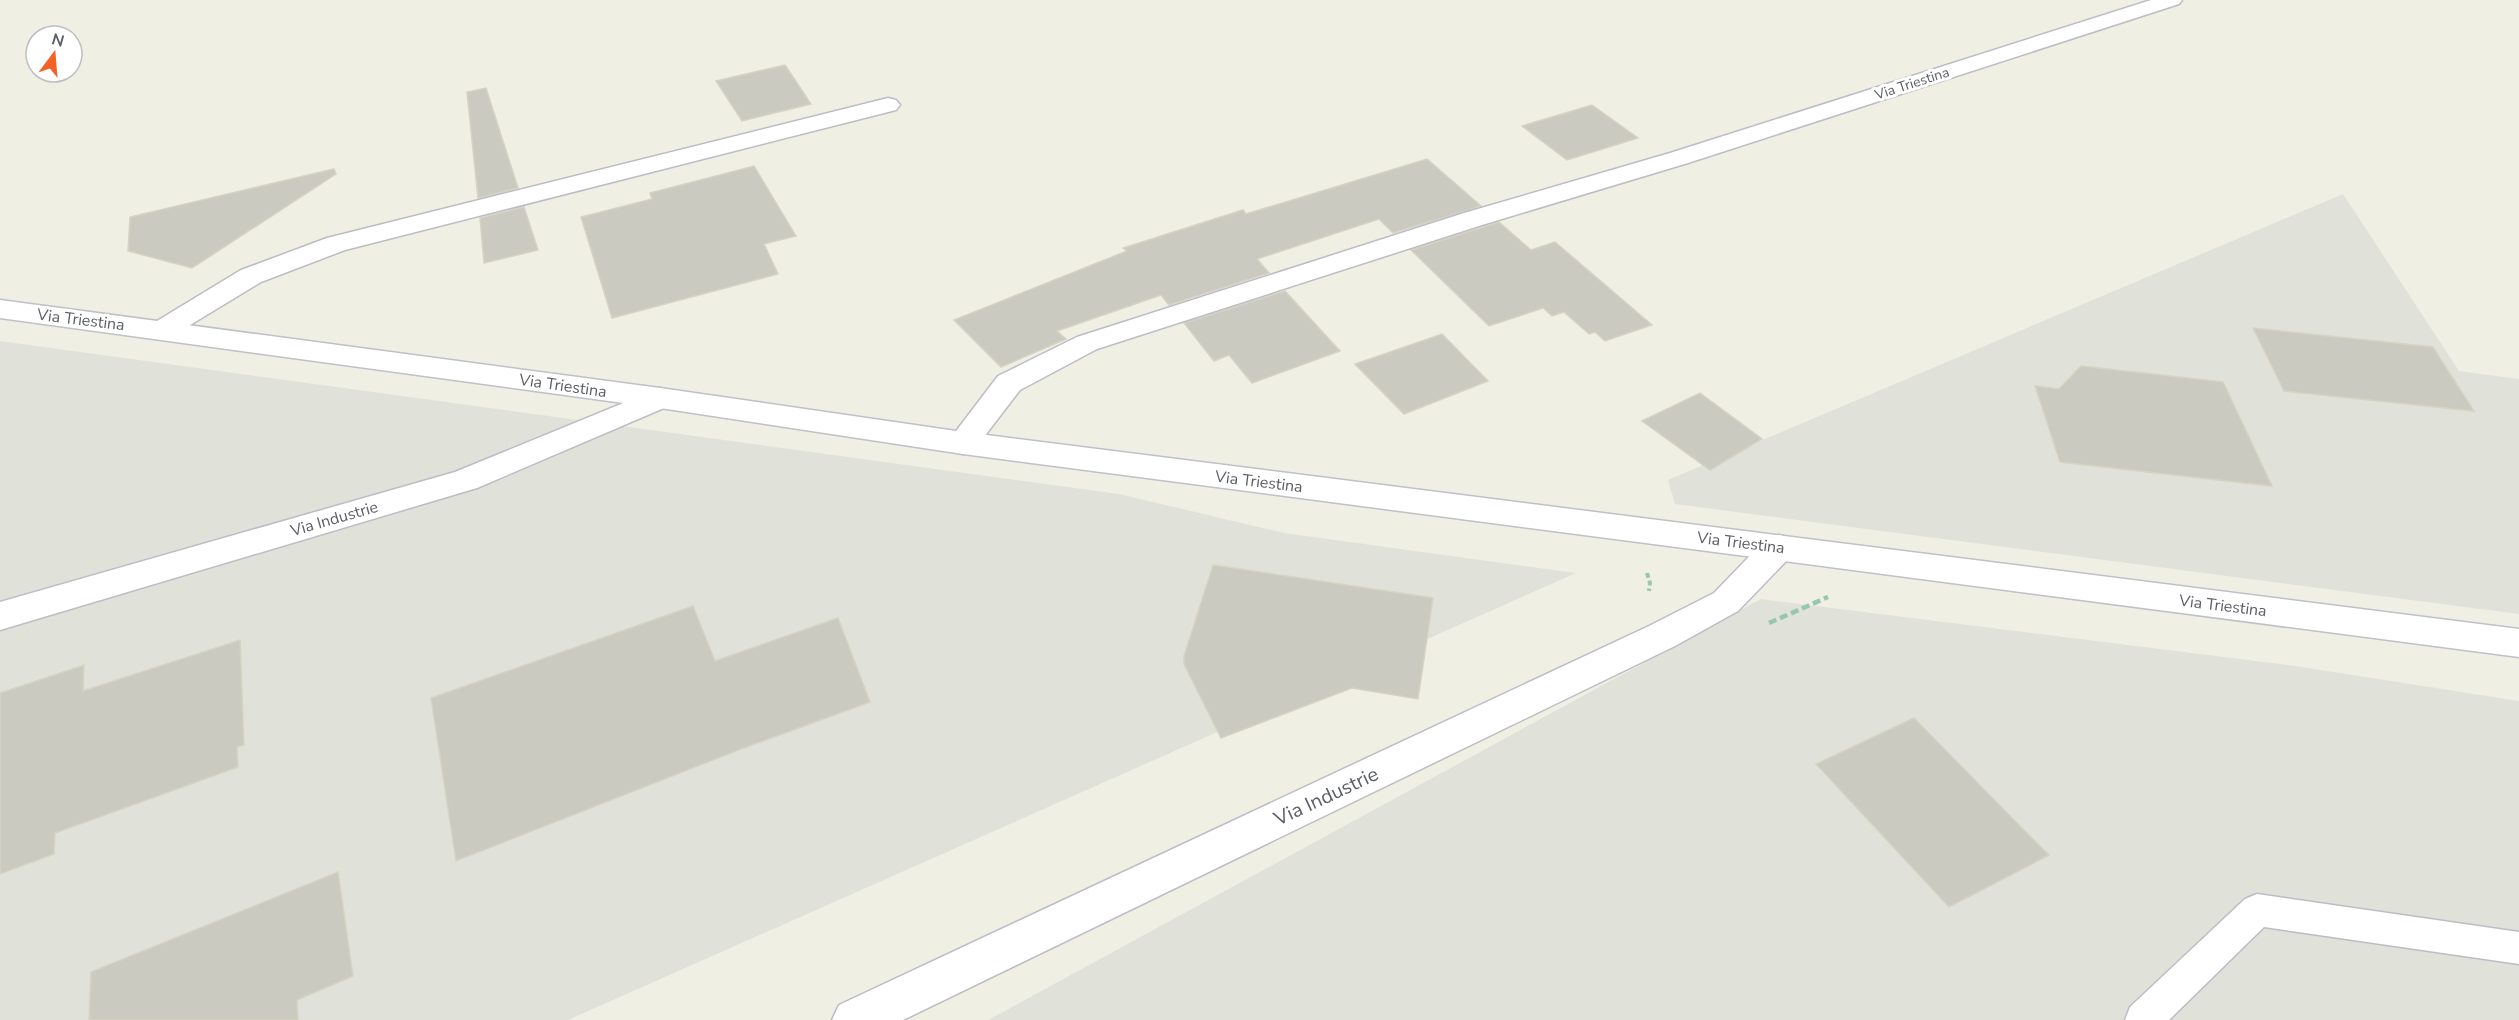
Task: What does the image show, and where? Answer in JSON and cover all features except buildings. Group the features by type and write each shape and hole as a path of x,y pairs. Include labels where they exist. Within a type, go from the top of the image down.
{"street":[{"name":"Via Triestina","path":"963,443 1009,383 1087,343 1440,229 1691,154 2172,0"},
{"path":"162,330 251,276 336,244 888,105"},
{"name":"Via Triestina","path":"0,309 660,398 963,443 2519,643"},
{"name":"Via Industrie","path":"0,616 466,480 660,398"},
{"name":"Via Industrie","path":"855,1020 1662,636 1726,602 1779,547"}],"lane":[{"path":"2143,1020 2257,910 2519,948"}],"shaded area":[{"path":"2343,194 2459,371 2519,379 2519,614 1675,504 1668,480"},
{"path":"0,341 1119,494 1284,533 1576,573 568,1020 0,1020"},
{"path":"1761,599 2295,666 2519,701 2519,1020 988,1020"}]}
